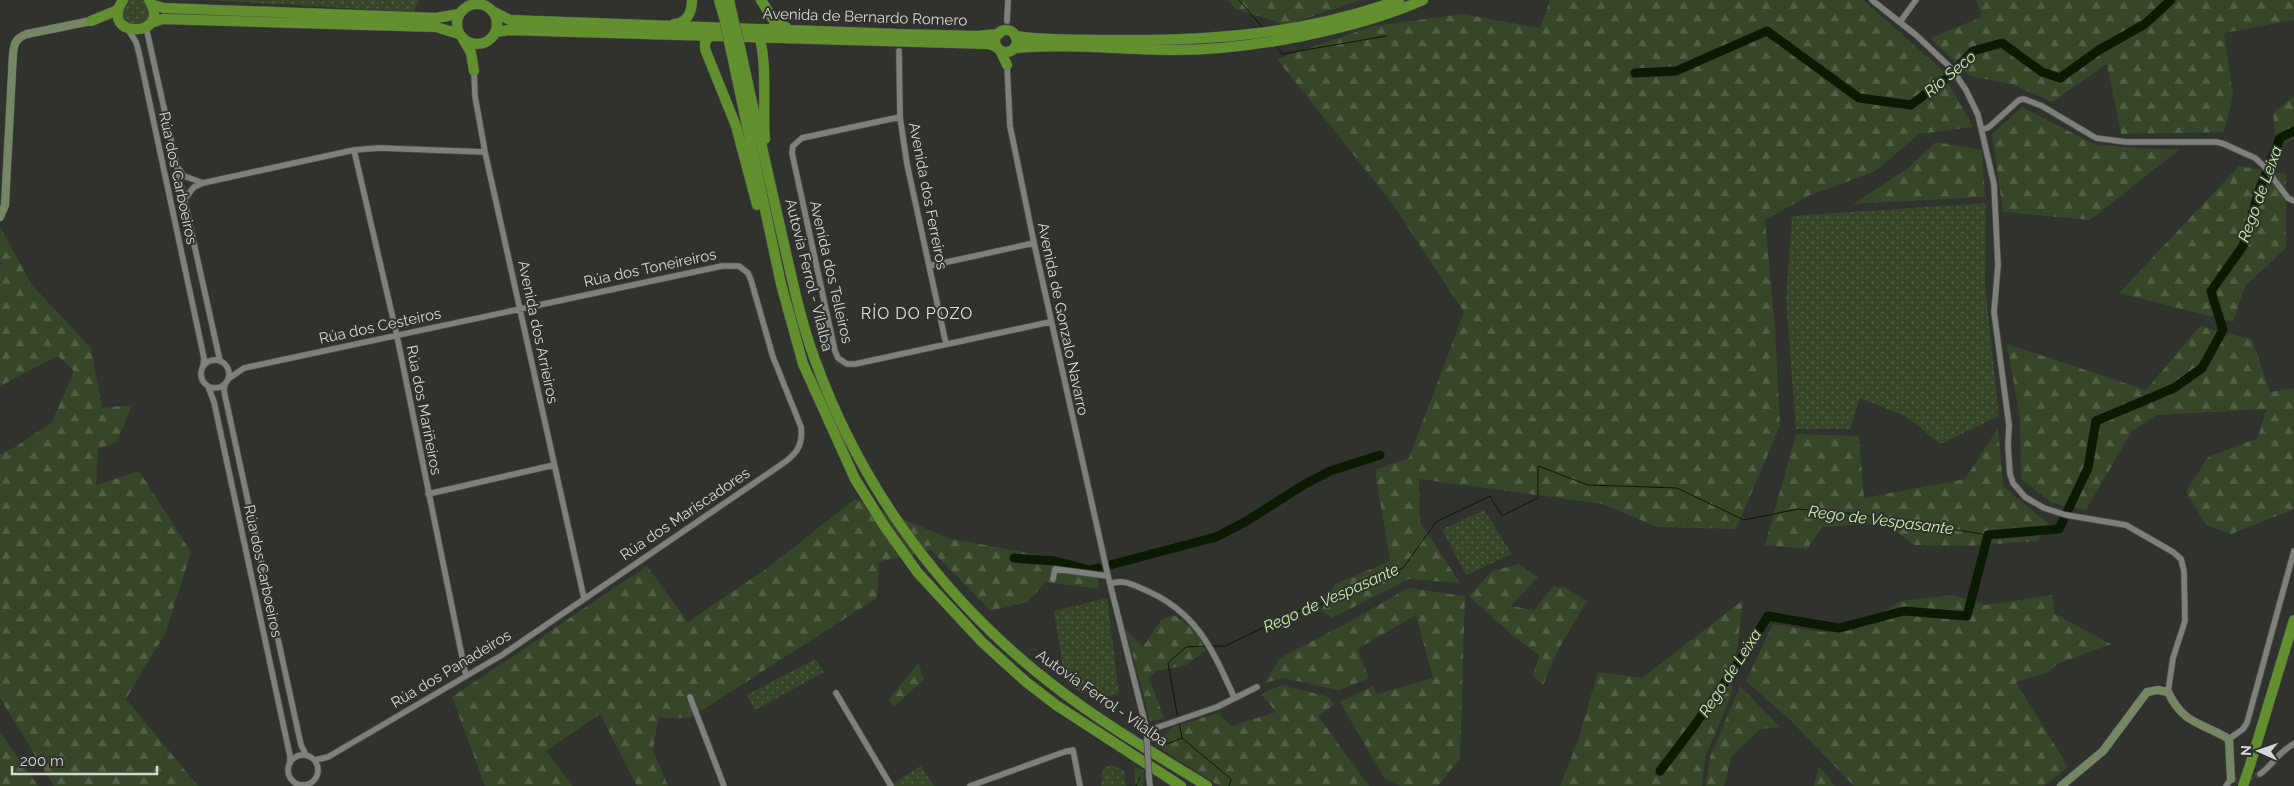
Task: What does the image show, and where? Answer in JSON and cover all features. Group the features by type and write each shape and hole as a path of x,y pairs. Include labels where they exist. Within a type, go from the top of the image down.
{"highway":[{"path":"655,30 678,24 686,19 691,11 692,0"},
{"path":"696,0 701,27"},
{"name":"Autovía Ferrol - Vilalba","path":"719,0 718,29 735,46 804,327 839,421 870,480 917,550 974,615 1012,652 1054,686 1098,717 1207,786"},
{"name":"Autovía Ferrol - Vilalba","path":"718,29 730,0"},
{"name":"Avenida de Bernardo Romero","path":"897,42 977,36 1007,31 1070,39 1177,41 1229,37 1319,24 1369,11 1398,0"},
{"name":"Avenida de Bernardo Romero","path":"487,5 510,20 655,30 701,27 756,33 897,42 989,44 1006,49 1177,50 1247,44 1316,33 1371,18 1423,0"},
{"path":"151,3 164,8 436,18 459,14"},
{"path":"149,25 154,12 151,3"},
{"path":"470,3 487,5 497,21 495,32 480,51 474,71 472,53 460,36 456,24 459,14 470,3"},
{"path":"762,4 765,18 756,33 763,62 764,134 774,202"},
{"path":"762,4 776,24 804,35"},
{"path":"91,21 120,5 124,25"},
{"path":"91,21 124,25 136,31 163,19 426,27 442,29 460,36 473,44 485,43"},
{"path":"718,29 705,43 709,60 736,126 776,279 803,364"},
{"name":"Avenida de Bernardo Romero","path":"495,32 509,30 718,29"},
{"path":"655,30 696,42 709,60"},
{"path":"1006,49 1017,40 1007,31 996,39 1006,49 1007,65"},
{"path":"763,62 768,49 773,44 804,35"},
{"name":"Autovía Ferrol - Vilalba","path":"735,46 781,284 803,364 855,479 906,558 982,642 1056,705 1182,786"},
{"path":"2243,786 2294,620"}],"street":[{"path":"1007,31 1008,0"},
{"path":"1872,0 1900,22 1951,68 1966,90 1978,115 1994,184 1998,265 1994,312 2009,424 2010,474 2018,490 2044,508 2066,515 2126,525 2173,552 2181,559 2184,571 2185,621 2173,658 2168,692 2175,708 2188,720 2230,739"},
{"path":"1900,22 1916,0"},
{"path":"0,217 5,205 13,54 16,41 19,37 27,34 91,21"},
{"name":"Rúa dos Carboeiros","path":"124,25 136,42 139,53 202,349 203,366 201,376 208,386 214,402 288,748 290,763 288,773 294,784 302,786 311,784 318,774"},
{"name":"Rúa dos Carboeiros","path":"149,25 183,200 221,361 228,368 224,392 299,735 303,752 306,755"},
{"name":"Avenida dos Ferreiros","path":"897,42 900,117 907,164 946,344"},
{"name":"Avenida de Gonzalo Navarro","path":"1007,65 1010,126 1050,322 1108,576 1147,731 1150,786"},
{"name":"Avenida dos Arrieiros","path":"474,71 475,96 485,152 584,598"},
{"path":"1982,130 1989,127 2024,98 2042,106 2096,138 2126,142 2217,142 2255,158 2264,166 2277,186 2288,198 2294,201"},
{"name":"Avenida dos Telleiros","path":"900,117 802,138 796,141 792,153 833,344 838,358 846,364 855,364 1050,322"},
{"path":"183,200 194,187 203,182 354,150 379,148 485,152"},
{"name":"Rúa dos Mariñeiros","path":"354,150 397,336 466,676"},
{"path":"177,166 184,176 203,182"},
{"path":"929,266 1034,243"},
{"name":"Rúa dos Toneireiros","path":"520,308 722,266 739,266 748,273 751,280 773,357 801,428 802,437 799,448"},
{"name":"Rúa dos Cesteiros","path":"221,361 234,367 244,368 520,308"},
{"path":"203,366 209,361 221,361"},
{"name":"Rúa dos Cesteiros","path":"227,381 244,368"},
{"path":"208,386 218,388 227,381"},
{"name":"Rúa dos Mariscadores","path":"584,598 785,462 799,448"},
{"path":"428,494 554,466"},
{"path":"2230,739 2243,729 2247,723 2294,551"},
{"path":"1053,579 1055,569 1108,576"},
{"path":"1110,584 1122,581 1148,591 1191,620 1212,650 1234,697"},
{"name":"Rúa dos Panadeiros","path":"315,760 328,757 502,655 584,598"},
{"path":"1147,731 1217,707 1234,697 1258,687"},
{"path":"2067,784 2102,751 2147,692 2158,690 2168,692"},
{"path":"836,693 891,786"},
{"path":"690,697 724,786"},
{"path":"2226,786 2231,779 2230,739"},
{"path":"2260,774 2280,752 2294,744"},
{"path":"970,786 1073,750 1080,786"},
{"path":"290,763 297,756 306,755 315,760 318,774"},
{"name":"Rúa dos Panadeiros","path":"318,774 328,757"}],"green space":[{"path":"136,-2 146,2 150,12 146,22 136,26 126,22 122,12 126,2"},
{"path":"209,0 419,0 414,12"},
{"path":"1228,0 1361,0 1286,25 1236,9"},
{"path":"1550,0 1863,0 1940,68 1973,127 1919,134 1874,172 1808,196 1765,220 1775,328 1780,426 1736,529 1657,527 1603,504 1419,479 1420,522 1460,583 1409,579 1332,618 1321,610 1335,584 1390,561 1375,470 1409,458 1464,312 1392,203 1277,59 1373,26 1463,14 1540,28"},
{"path":"1976,0 2294,0 2294,20 2224,33 2233,95 2224,132 2121,134 2107,64 2052,102 2011,84 1970,76 1930,38 1982,17"},
{"path":"2294,95 2294,138 2277,147 2273,114"},
{"path":"2022,107 2096,145 2179,150 2090,220 2003,212 1992,134"},
{"path":"1936,142 1982,150 1985,197 1853,204 1908,168"},
{"path":"2239,166 2286,174 2286,248 2245,286 2233,322 2119,293"},
{"path":"1986,203 1985,284 1999,416 1940,444 1907,417 1860,398 1850,429 1796,429 1786,300 1792,216"},
{"path":"0,227 32,285 91,348 102,408 132,405 117,442 98,449 96,485 139,471 191,552 166,632 126,699 198,786 54,786 0,698 0,454 15,447 52,422 74,371 58,356 0,386 0,265 3,263 0,261"},
{"path":"2200,326 2252,339 2270,392 2294,388 2294,509 2231,534 2206,525 2186,492 2208,457 2258,438 2266,409 2157,415 2132,431 2086,510 2052,503 2021,479 2020,418 2007,344 2146,390"},
{"path":"1998,428 2003,486 2050,525 2037,541 1966,546 1914,545 1884,523 1822,527 1807,549 1765,545 1796,434 1859,436 1864,498 1965,479"},
{"path":"855,499 948,538 1097,566 1099,589 1046,582 1027,602 991,611 931,550 879,562 877,598 690,718 658,718 653,750 668,786 637,786 600,714 546,751 573,786 485,786 452,697 647,566 688,622 766,569"},
{"path":"1484,510 1512,554 1466,575 1442,529"},
{"path":"1519,564 1538,577 1511,606 1534,610 1553,586 1566,588 1587,601 1558,650 1543,685 1533,676 1539,655 1512,635 1469,596 1492,571"},
{"path":"1408,588 1465,596 1460,758 1438,786 1400,786 1384,778 1340,702 1373,686 1377,694 1433,678 1416,615 1357,649 1369,678 1339,690 1283,678 1264,683 1280,658"},
{"path":"1954,595 1985,605 2052,595 2055,614 2111,644 2057,664 2047,673 2016,682 2068,767 2044,786 1854,786 1790,720 1746,681 1773,624 1822,632 1855,630 1901,601"},
{"path":"1107,598 1119,694 1102,697 1093,690 1081,693 1065,680 1054,611"},
{"path":"1743,600 1731,696 1705,757 1702,786 1560,786 1578,740 1598,672 1642,678"},
{"path":"1174,615 1193,628 1206,650 1186,665 1157,671 1149,677 1164,719 1150,721 1126,630 1143,647 1161,620"},
{"path":"815,659 824,672 755,710 747,695"},
{"path":"918,663 924,679 894,707 889,699"},
{"path":"1282,685 1329,697 1334,705 1318,716 1369,786 1219,786 1155,745 1173,727 1218,713 1231,726 1276,712 1261,694"},
{"path":"1740,686 1780,727 1760,729 1732,756 1724,786 1706,786 1710,757"},
{"path":"0,732 38,786 0,786"},
{"path":"1110,765 1124,770 1126,786 1101,786 1103,769"},
{"path":"921,766 934,786 893,786 892,784"},
{"path":"1819,766 1835,786 1814,786"},
{"path":"1134,767 1144,770 1143,786 1136,786"}],"waterway":[{"path":"1239,0 1263,28"},
{"name":"Río Seco","path":"1635,73 1676,71 1767,31 1859,98 1911,105 1947,78 1973,51 2002,43 2042,72 2060,78 2099,50 2145,24 2171,0"},
{"path":"1276,45 1282,54 1386,36"},
{"name":"Rego de Leixa","path":"1660,771 1716,695 1768,616 1839,628 1904,611 1967,616 1988,535 2059,529 2088,468 2096,421 2174,388 2202,368 2223,330 2211,291 2243,246 2259,191 2280,138 2294,131"},
{"path":"1110,565 1216,537 1245,522 1305,484 1330,471 1380,455"},
{"name":"Rego de Vespasante","path":"1212,646 1225,646 1301,610 1335,600 1403,568 1436,522 1490,496 1502,516 1538,498 1538,466 1588,485 1677,488 1744,520 1798,509 1858,514 1988,535"},
{"path":"1014,558 1055,561 1090,570 1098,568"},
{"name":"Rego de Vespasante","path":"1178,719 1168,663 1186,647 1206,646"},
{"name":"Rego de Vespasante","path":"1167,744 1182,738 1179,723"},
{"path":"1182,738 1231,779 1229,786"},
{"name":"Rego de Vespasante","path":"1136,786 1140,777"}],"tunnel":[{"path":"2231,779 2242,781 2260,774"}],"district":[{"name":"RÍO DO POZO","path":"917,313"}]}
